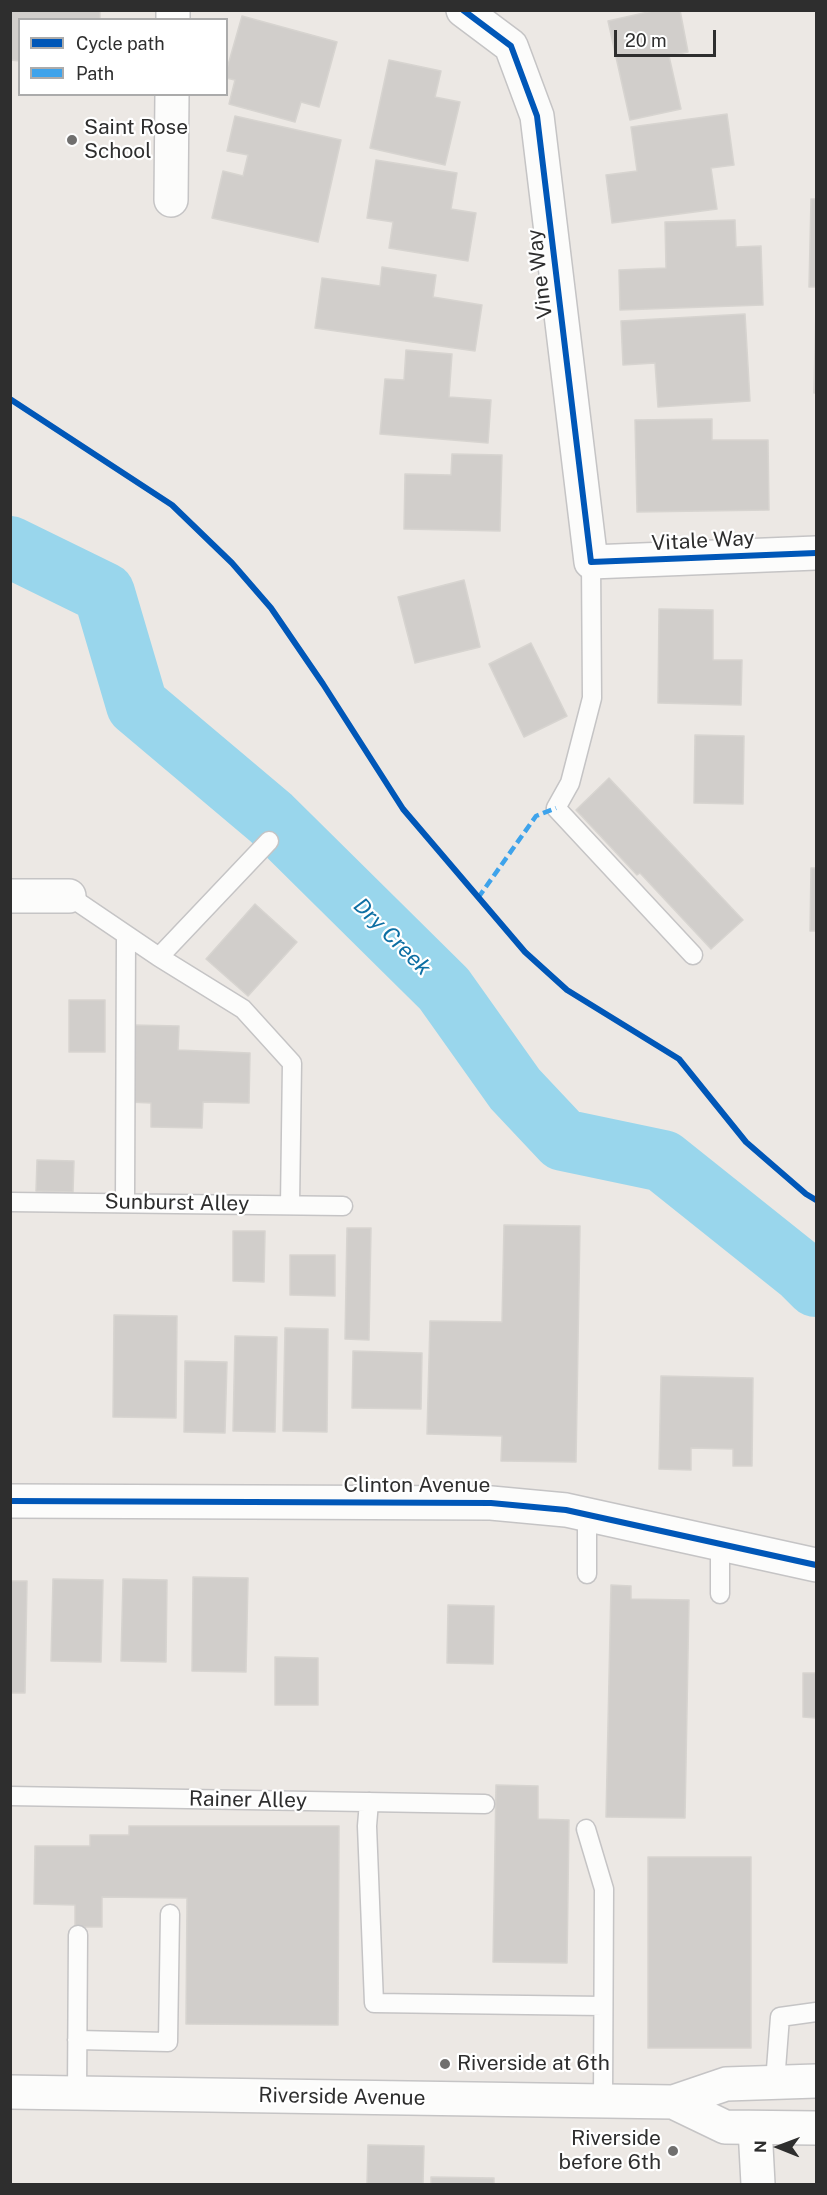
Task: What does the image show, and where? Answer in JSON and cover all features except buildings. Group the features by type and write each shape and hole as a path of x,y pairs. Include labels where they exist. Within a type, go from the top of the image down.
{"street":[{"name":"Vine Way","path":"463,10 511,46 537,116 591,562"},
{"path":"171,200 172,96"},
{"name":"Vitale Way","path":"591,562 816,554"},
{"path":"10,896 69,896"},
{"name":"Clinton Avenue","path":"10,1501 491,1503 566,1510 816,1565"},
{"name":"Riverside Avenue","path":"10,2092 673,2102 726,2084 816,2081"},
{"name":"Riverside Avenue","path":"673,2102 725,2127 816,2128"},
{"path":"755,2128 758,2184"}],"lane":[{"path":"591,562 592,698 570,783 556,808 693,955"},
{"path":"159,957 269,841"},
{"path":"69,896 159,957 243,1009 292,1063 290,1205"},
{"path":"125,1202 126,935"},
{"name":"Sunburst Alley","path":"10,1202 342,1206"},
{"path":"587,1515 587,1574"},
{"path":"720,1544 720,1594"},
{"name":"Rainer Alley","path":"10,1796 485,1804"},
{"path":"369,1802 367,1826 374,2003 603,2006"},
{"path":"586,1829 604,1889 603,2101"},
{"path":"77,2040 168,2042 170,1914"},
{"path":"77,2092 78,1935"},
{"path":"775,2082 780,2017 816,2012"}],"waterway":[{"name":"Dry Creek","path":"10,547 104,593 137,705 271,818 444,989 515,1089 563,1140 663,1161 802,1272 816,1286"}],"marked path":[{"path":"478,898 536,816 556,808"}],"cycle path":[{"path":"463,10 511,46 537,116 591,562 816,553"},
{"path":"10,399 172,505 232,563 271,608 403,809 525,952 567,990 679,1059 746,1142 816,1200"},
{"path":"10,1501 491,1503 566,1510 816,1565"}],"place":[{"name":"Saint Rose School","path":"72,140"},
{"name":"Riverside at 6th","path":"445,2064"},
{"name":"Riverside before 6th","path":"673,2151"}]}
